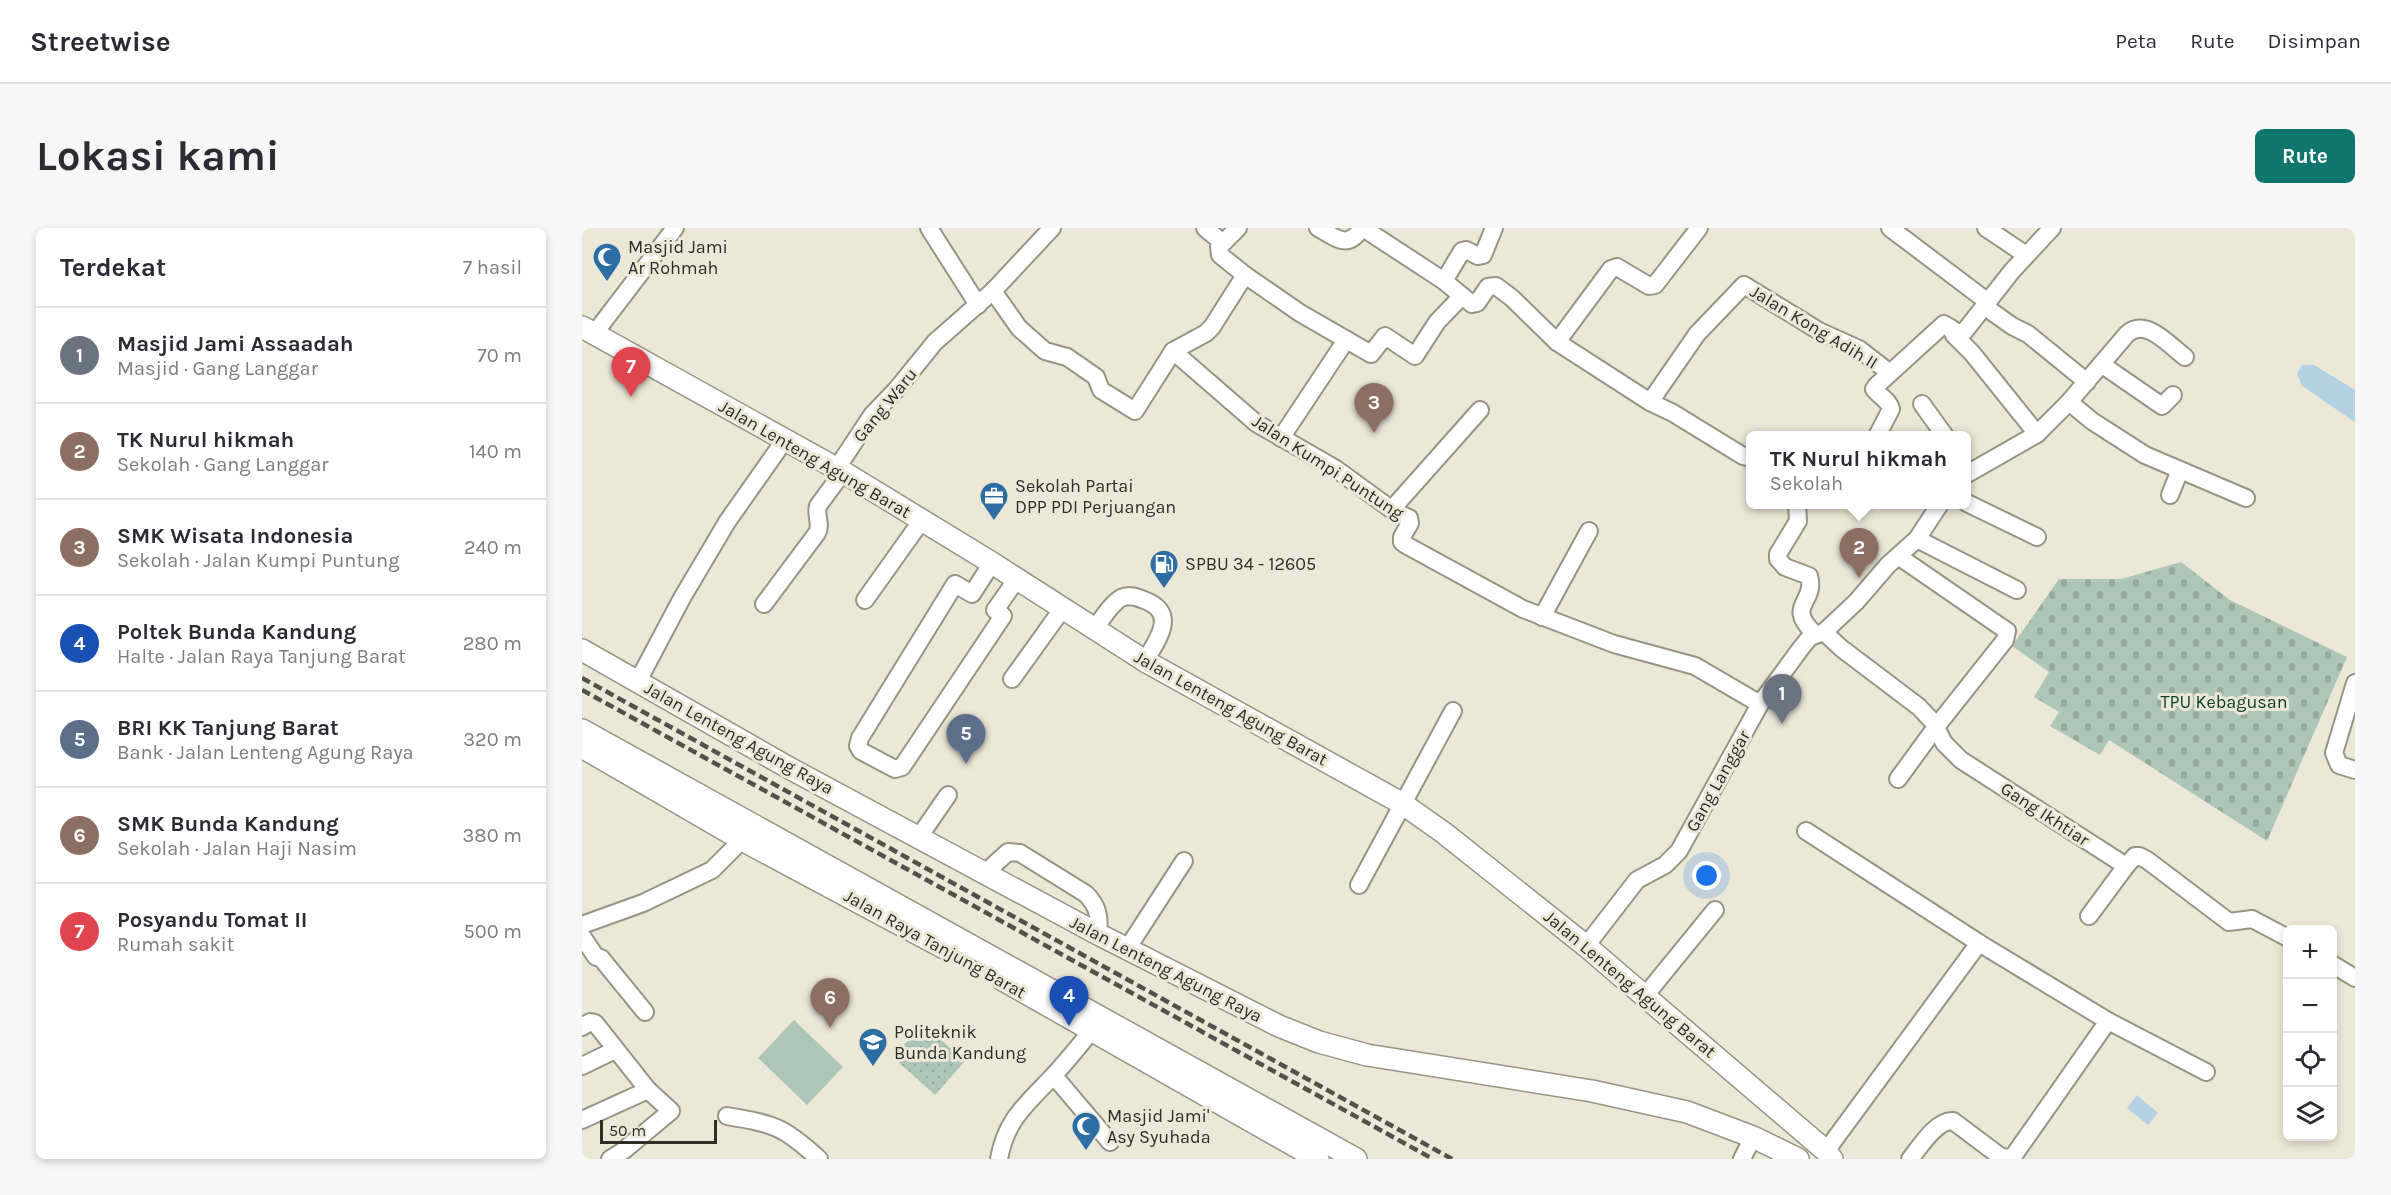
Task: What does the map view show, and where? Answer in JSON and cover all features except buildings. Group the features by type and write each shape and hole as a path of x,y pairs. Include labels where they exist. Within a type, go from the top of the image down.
{"main road":[{"name":"Jalan Lenteng Agung Barat","path":"588,330 784,441 840,470 922,520 1013,586 1063,608 1145,661 1403,804 1470,853 1586,946 1829,1155"},
{"name":"Jalan Lenteng Agung Raya","path":"582,650 791,769 1098,934 1253,1014 1319,1042 1367,1055 1648,1102 1687,1112 1753,1137 1798,1159"},
{"path":"582,730 1348,1157"},
{"name":"Jalan Raya Tanjung Barat","path":"582,747 742,840 1092,1030 1318,1159"}],"street":[{"path":"928,228 978,305"},
{"name":"Gang Waru","path":"764,604 817,533 819,523 816,510 872,415 897,390 935,342 993,291 1052,228"},
{"path":"1206,228 1223,243"},
{"path":"1238,228 1219,247 1220,255 1300,313 1371,354 1385,336 1415,356 1437,322 1462,296"},
{"path":"1318,228 1346,242 1351,241 1363,228 1444,281 1473,304 1477,303 1488,287 1496,286 1512,298 1557,342 1650,402 1746,455"},
{"path":"1444,281 1462,251 1466,250 1478,256 1483,255 1494,228"},
{"path":"1557,342 1611,269 1617,267 1623,269 1649,286 1655,285 1699,228"},
{"path":"1890,228 2012,326 2028,334 2086,382"},
{"path":"1986,228 2026,255"},
{"path":"1879,431 1892,409 1891,405 1874,389 1944,324 1959,333 1964,332 2026,255 2052,228"},
{"path":"588,330 666,239"},
{"path":"993,291 1019,328 1045,351 1060,353 1067,357 1096,377 1101,390 1135,411 1173,351 1206,333 1212,327 1245,275"},
{"name":"Jalan Kong Adih II","path":"1650,402 1698,334 1743,285 1819,331 1858,349 1890,373"},
{"path":"1951,328 1954,335 1972,353 2037,434"},
{"path":"1971,467 2037,434 2069,402 2127,334 2135,328 2149,329 2185,357"},
{"path":"1281,438 1346,340"},
{"name":"Jalan Kumpi Puntung","path":"1173,351 1256,423 1336,469 1411,520 1402,537 1402,542 1406,545 1542,617 1614,644 1695,666 1760,704"},
{"path":"2101,364 2162,406 2172,395"},
{"path":"2069,402 2092,421 2145,455 2246,498"},
{"path":"1922,404 1942,431"},
{"path":"1392,508 1480,410"},
{"path":"638,681 682,598 727,522 784,441"},
{"path":"2170,495 2180,470"},
{"path":"1971,505 2037,537"},
{"name":"Gang Ikhtiar","path":"1797,509 1798,521 1778,554 1778,559 1785,567 1809,576 1810,586 1800,614 1803,621 1919,707 1936,727 1944,743 1961,760 2126,866"},
{"name":"Gang Langgar","path":"1586,946 1637,880 1665,865 1679,850 1725,771 1760,704 1801,648 1820,633 1917,539 1937,509"},
{"path":"865,600 922,520"},
{"path":"1542,617 1589,531"},
{"path":"1917,539 2018,590"},
{"path":"1898,556 2007,631 2005,640 1898,779"},
{"path":"988,569 972,594 955,584 860,738 858,746 861,751 895,769 902,767 1003,616 995,610 1013,586"},
{"path":"1094,630 1119,599 1129,596 1153,604 1162,616 1164,624 1145,661"},
{"path":"1012,679 1063,608"},
{"path":"2355,683 2334,753 2340,765 2355,770"},
{"path":"1359,885 1453,711"},
{"path":"919,837 948,795"},
{"path":"1806,831 1979,943 2108,1021 2206,1072"},
{"path":"582,925 644,903 712,870 742,840"},
{"path":"985,873 1008,852 1020,853 1086,894 1093,901 1098,911 1098,934"},
{"path":"2089,916 2134,856 2139,856 2229,922 2252,919 2283,935"},
{"path":"1127,949 1184,861"},
{"path":"1644,997 1715,910"},
{"path":"582,936 596,957 601,958 645,1012"},
{"path":"1829,1155 1979,943"},
{"path":"2337,967 2355,978"},
{"path":"1910,1159 1940,1125 1950,1121 2001,1157 2012,1158 2108,1021"},
{"path":"582,1027 590,1022 595,1023 648,1090 671,1111 610,1159"},
{"path":"999,1159 1008,1126 1022,1107 1054,1076 1092,1030"},
{"path":"582,1066 615,1050"},
{"path":"1054,1076 1110,1142"},
{"path":"582,1120 648,1090"},
{"path":"727,1116 778,1127 796,1138 819,1159"},
{"path":"1742,1159 1753,1137"}],"green space":[{"name":"TPU Kebagusan","path":"2181,562 2230,600 2347,657 2267,841 2109,740 2100,755 2050,726 2059,712 2034,697 2049,672 2012,646 2059,579 2121,579"},
{"path":"794,1020 843,1067 807,1105 758,1058"},
{"path":"923,1024 965,1061 935,1095 893,1057"}],"water":[{"path":"2302,365 2314,365 2355,390 2355,422 2302,386 2297,374"},
{"path":"2137,1095 2158,1113 2148,1125 2127,1108"}],"railway":[{"path":"582,678 1452,1159"},
{"path":"582,690 1433,1159"}],"place":[{"name":"Masjid Jami Ar Rohmah","path":"607,282"},
{"name":"Posyandu Tomat II","path":"631,397"},
{"name":"SMK Wisata Indonesia","path":"1374,433"},
{"name":"Sekolah Partai DPP PDI Perjuangan","path":"994,522"},
{"name":"TK Nurul hikmah","path":"1859,578"},
{"name":"SPBU 34 - 12605","path":"1164,590"},
{"name":"Masjid Jami Assaadah","path":"1782,724"},
{"name":"BRI KK Tanjung Barat","path":"966,764"},
{"name":"Poltek Bunda Kandung","path":"1069,1026"},
{"name":"SMK Bunda Kandung","path":"830,1028"},
{"name":"Politeknik Bunda Kandung","path":"873,1068"},
{"name":"Masjid Jami' Asy Syuhada","path":"1086,1152"}]}
